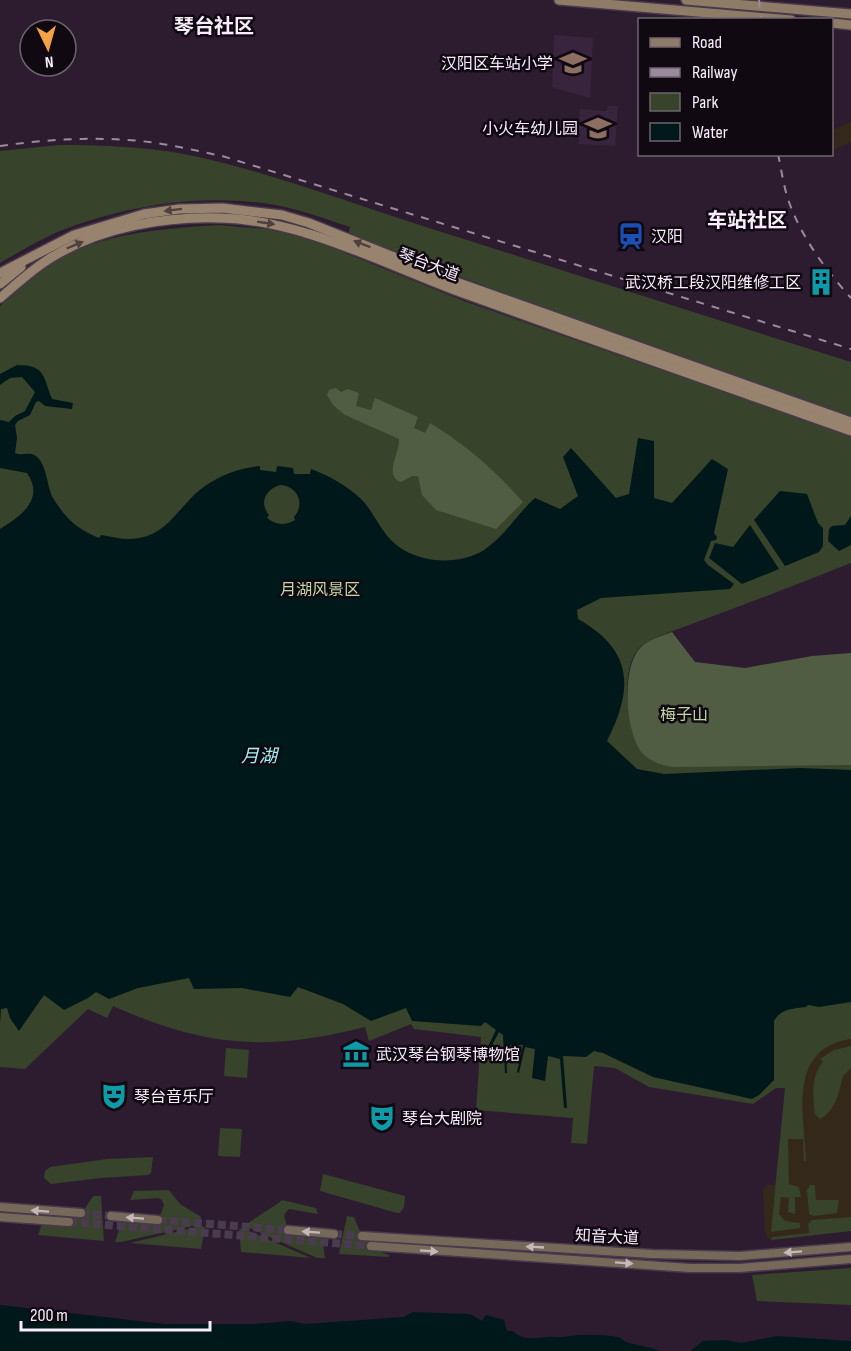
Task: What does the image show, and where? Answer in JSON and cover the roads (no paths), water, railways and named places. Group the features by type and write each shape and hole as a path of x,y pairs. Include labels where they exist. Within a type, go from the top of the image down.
{"highway":[{"name":"琴台大道","path":"0,273 74,235 96,227 161,211 179,208 222,208 282,215 309,223 459,283 851,422"},
{"name":"琴台大道","path":"0,298 39,265 56,254 128,227 197,218 267,223 307,233 467,294 851,431"},
{"path":"0,284 36,254"}],"main road":[{"path":"559,0 768,18"},
{"path":"686,0 851,14"},
{"path":"833,23 851,25"},
{"path":"0,1208 81,1214"},
{"path":"111,1216 159,1220"},
{"path":"0,1217 69,1222"},
{"path":"288,1230 334,1234"},
{"name":"知音大道","path":"362,1236 663,1254 757,1255 851,1247"},
{"name":"知音大道","path":"371,1246 690,1268 757,1267 851,1259"}],"water":[{"name":"月湖","path":"17,365 33,367 45,379 52,399 73,403 72,409 45,406 39,401 36,402 30,415 15,425 17,438 15,453 32,454 38,458 42,463 51,494 63,512 78,527 99,538 101,535 129,539 148,536 163,527 193,496 215,480 251,467 260,466 260,470 276,472 277,466 293,468 294,474 310,474 311,469 350,489 361,499 391,540 411,554 436,560 461,559 484,550 535,498 560,509 578,496 563,457 571,448 616,498 629,494 638,438 654,441 654,498 672,503 712,459 728,469 714,533 717,537 716,540 711,541 704,560 734,584 730,589 601,598 577,610 578,619 610,644 618,657 623,672 622,704 607,741 637,769 664,774 800,768 851,770 851,1002 819,1007 808,1005 780,1014 774,1021 774,1080 752,1099 653,1077 594,1051 586,1057 563,1056 567,1108 564,1108 560,1059 548,1056 545,1081 532,1078 535,1049 525,1047 519,1073 517,1072 523,1045 506,1045 507,1073 505,1073 503,1035 499,1032 485,1058 483,1057 496,1030 485,1022 481,1026 412,1021 406,1008 371,1021 343,1004 298,987 290,997 242,988 194,989 189,978 138,988 109,999 96,992 64,1010 44,995 19,1031 10,1018 7,1008 1,1009 0,1024 0,529 23,512 32,499 33,491 32,482 27,473 0,468 0,420 9,422 25,411 35,392 22,377 10,378 0,385 0,374","holes":["286,486 298,496 298,512 294,517 295,520 284,524 277,523 267,518 269,515 264,506 265,497 275,487"]},
{"path":"780,491 807,494 818,523 823,528 823,546 819,552 785,566 754,520"},
{"path":"851,516 851,545 839,551 828,541 829,529 832,526 845,525"},
{"path":"750,525 779,569 742,584 709,558 715,543 733,547"},
{"path":"0,1305 165,1324 255,1324 290,1321 305,1324 404,1317 413,1312 470,1314 482,1321 486,1315 504,1320 507,1331 513,1331 525,1338 604,1335 618,1337 627,1342 661,1351 0,1351"},
{"path":"777,1336 851,1341 851,1351 690,1351 703,1341 724,1340 741,1343"}],"tunnel":[{"path":"81,1213 111,1216"},
{"path":"158,1220 288,1230"},
{"path":"69,1222 371,1246"},
{"path":"334,1234 362,1236"}],"railway":[{"path":"759,0 761,18"},
{"path":"0,146 55,140 112,139 158,143 222,156 851,349"},
{"path":"778,156 787,196 798,224 822,263 851,298"}],"place":[{"name":"汉阳区车站小学","path":"573,63"},
{"name":"小火车幼儿园","path":"598,128"},
{"name":"汉阳","path":"631,236"},
{"name":"武汉桥工段汉阳维修工区","path":"821,282"},
{"name":"武汉琴台钢琴博物馆","path":"356,1054"},
{"name":"琴台音乐厅","path":"114,1096"},
{"name":"琴台大剧院","path":"382,1118"}],"district":[{"name":"琴台社区","path":"214,26"},
{"name":"车站社区","path":"747,220"}],"park label":[{"name":"月湖风景区","path":"320,589"},
{"name":"梅子山","path":"684,714"}]}
